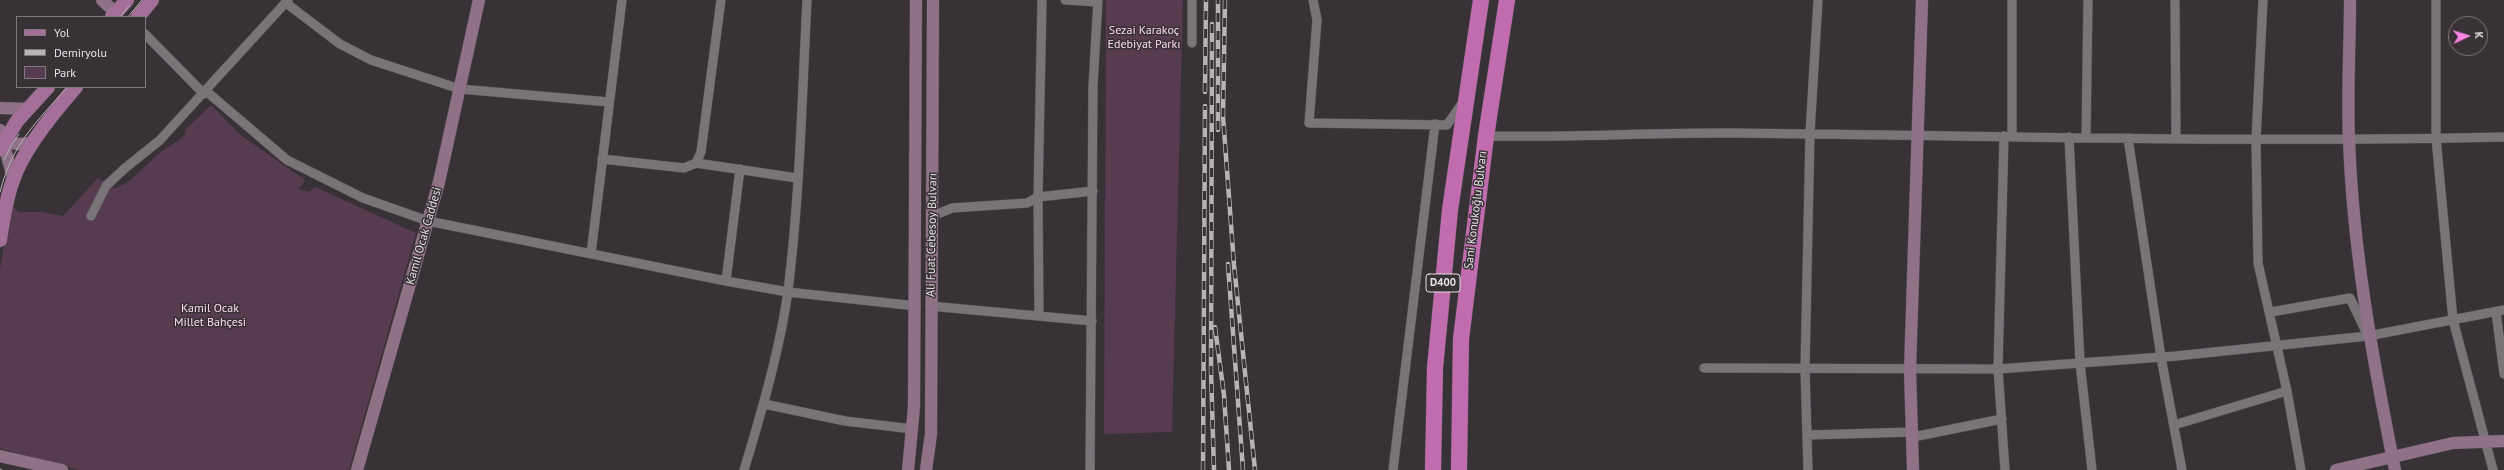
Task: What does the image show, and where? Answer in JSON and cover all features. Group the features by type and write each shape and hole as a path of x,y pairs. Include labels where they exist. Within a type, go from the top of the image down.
{"highway":[{"name":"Sani Konukoğlu Bulvarı","path":"1459,470 1460,339 1486,136 1507,0"},
{"name":"Sani Konukoğlu Bulvarı","path":"1433,470 1435,368 1450,210 1480,1"}],"main road":[{"path":"114,15 126,0"},
{"path":"139,16 152,0"},
{"path":"1,140 47,88"},
{"path":"0,240 6,204 13,178 33,143 75,88"}],"street":[{"path":"102,0 114,15"},
{"name":"Kamil Ocak Caddesi","path":"358,470 428,220 460,89 479,0"},
{"path":"591,254 622,0"},
{"path":"696,163 701,152 721,0"},
{"path":"744,470 764,404 788,292 797,178 807,0"},
{"path":"908,470 913,429 916,306 916,0"},
{"name":"Ali Fuat Cebesoy Bulvarı","path":"926,470 931,434 930,306 933,216 933,0"},
{"path":"1039,316 1038,197 1042,0"},
{"path":"1065,0 1098,1 1093,86 1090,470"},
{"path":"1192,0 1192,43"},
{"path":"1313,0 1317,20 1309,123 1447,124 1466,97"},
{"path":"1808,470 1805,369 1810,133 1818,0"},
{"path":"1913,470 1910,370 1919,135 1922,0"},
{"path":"2004,470 1998,369 2012,0"},
{"path":"2086,138 2088,0"},
{"path":"2175,0 2176,139"},
{"path":"2263,0 2256,140 2258,263 2271,312 2301,470"},
{"path":"2350,0 2348,139 2357,246 2368,336 2395,470"},
{"path":"2436,0 2436,138 2453,320 2493,470"},
{"path":"91,216 106,186 124,168 160,140 287,2 340,44 370,60 460,89 609,102"},
{"path":"146,35 205,92 287,160 363,198 428,220 726,281 788,292 916,306"},
{"path":"0,108 28,109"},
{"path":"1393,470 1435,124"},
{"path":"1486,136 1537,137 1713,132 2256,140 2504,137"},
{"path":"2069,137 2080,363 2092,470"},
{"path":"2128,138 2161,357 2182,470"},
{"path":"13,178 1,140 26,145 33,143"},
{"path":"602,159 684,168 696,163 797,178"},
{"path":"726,281 740,169"},
{"path":"933,216 952,208 1028,203 1038,197 1093,191"},
{"path":"2271,312 2350,298 2368,336"},
{"path":"930,306 1092,320"},
{"path":"1704,368 1910,370 1998,369 2161,357 2368,336 2500,311 2504,374"},
{"path":"2174,425 2287,391"},
{"path":"764,404 846,421 913,429"},
{"path":"1808,435 1913,435 2002,419"},
{"path":"2336,470 2453,443 2504,441"},
{"path":"0,448 6,457 62,470"}],"green space":[{"name":"Sezai Karakoç Edebiyat Parkı","path":"1106,0 1183,0 1172,432 1104,434"},
{"name":"Kamil Ocak Millet Bahçesi","path":"211,105 242,136 305,180 299,189 310,192 315,187 416,233 349,470 78,470 2,449 0,447 0,269 11,204 18,212 42,212 63,216 98,178 101,181 106,179 112,182 113,189 134,177 159,154 183,137 185,135 185,130"}],"tram line":[{"path":"129,16 142,0"},
{"path":"121,16 129,6"},
{"path":"0,192 5,175 18,147 35,123 66,88"},
{"path":"4,160 19,134"}],"railway":[{"path":"1205,92 1206,0"},
{"path":"1218,0 1218,130"},
{"path":"1225,0 1223,116 1234,265 1255,470"},
{"path":"1212,24 1211,371 1214,470"},
{"path":"1203,470 1205,106"},
{"path":"1228,264 1243,470"},
{"path":"1215,327 1224,395 1229,470"}]}
